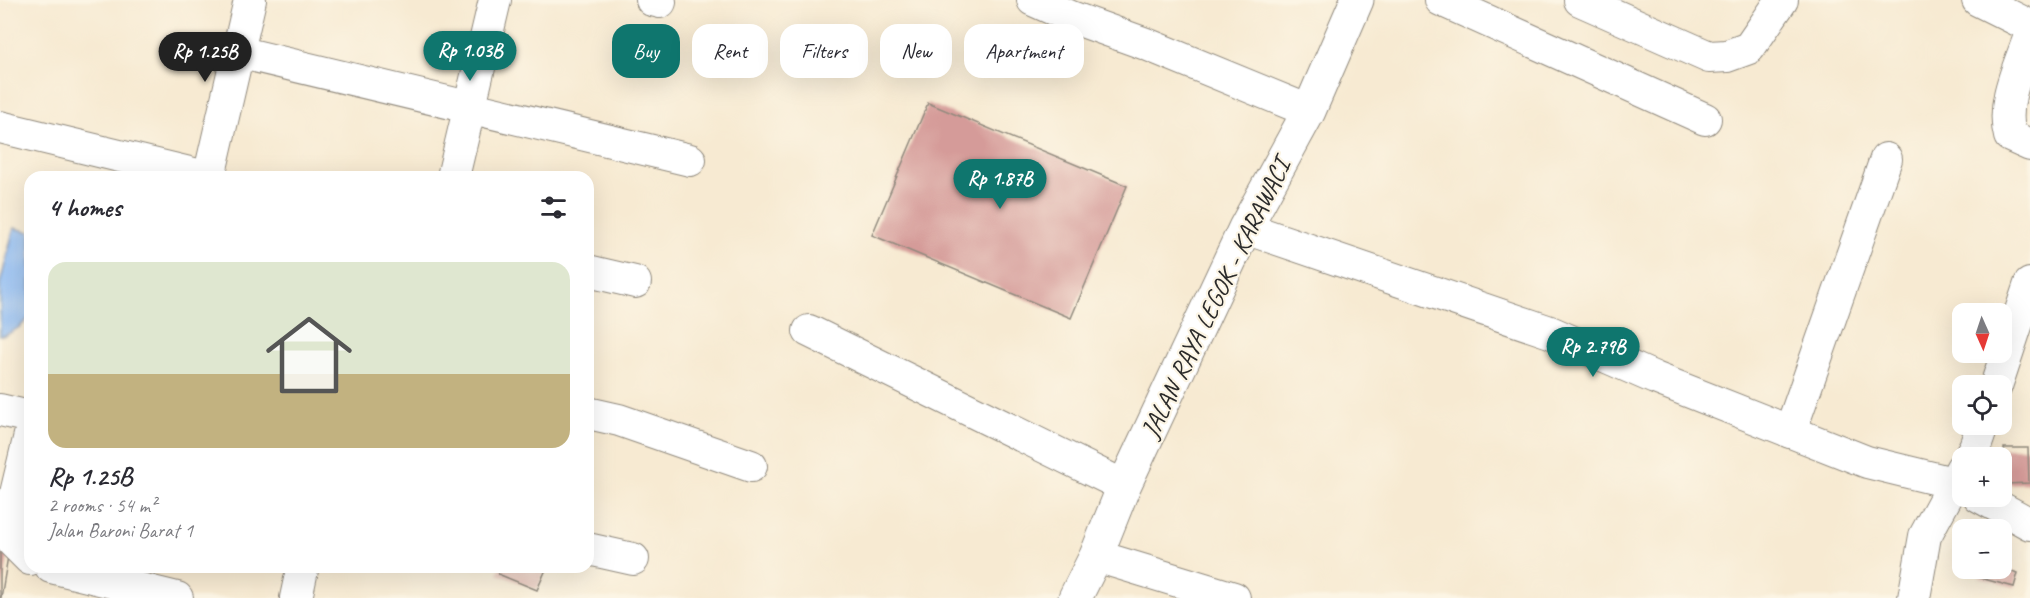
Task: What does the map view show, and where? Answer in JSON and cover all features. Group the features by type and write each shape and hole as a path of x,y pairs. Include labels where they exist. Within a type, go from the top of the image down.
{"main road":[{"name":"JALAN RAYA LEGOK - KARAWACI","path":"1075,598 1124,486 1245,228 1309,111 1357,0"}],"street":[{"path":"208,171 250,0"},
{"path":"454,171 495,0"},
{"path":"1033,0 1309,111"},
{"path":"1441,0 1705,119"},
{"path":"1580,0 1709,57 1727,56 1749,48 1782,0"},
{"path":"1978,0 2030,26"},
{"path":"2030,36 2010,94 2007,124 2010,136 2030,146"},
{"path":"238,52 690,160"},
{"path":"0,127 95,164 155,171"},
{"path":"1790,432 1886,159"},
{"path":"1245,228 1550,332 1655,378 1867,462 1952,476"},
{"path":"594,272 635,282"},
{"path":"2000,375 2030,286"},
{"path":"808,331 1124,486"},
{"path":"0,410 24,416"},
{"path":"594,414 619,420 750,466"},
{"path":"24,460 13,506 13,542 24,553"},
{"path":"1914,598 1925,536 1952,497"},
{"path":"2006,507 2030,524"},
{"path":"594,550 633,560"},
{"path":"1095,556 1234,598"},
{"path":"75,573 177,598"}],"water":[{"path":"14,228 24,230 24,323 8,334 0,336 0,284"}],"building":[{"path":"928,103 1127,186 1071,318 872,235"},
{"path":"2012,448 2028,448 2029,483 2012,484"},
{"path":"0,536 11,538 1,598 0,598"},
{"path":"2012,571 2018,573 2014,587 1984,579 2012,579"},
{"path":"498,573 544,573 537,590"}]}
